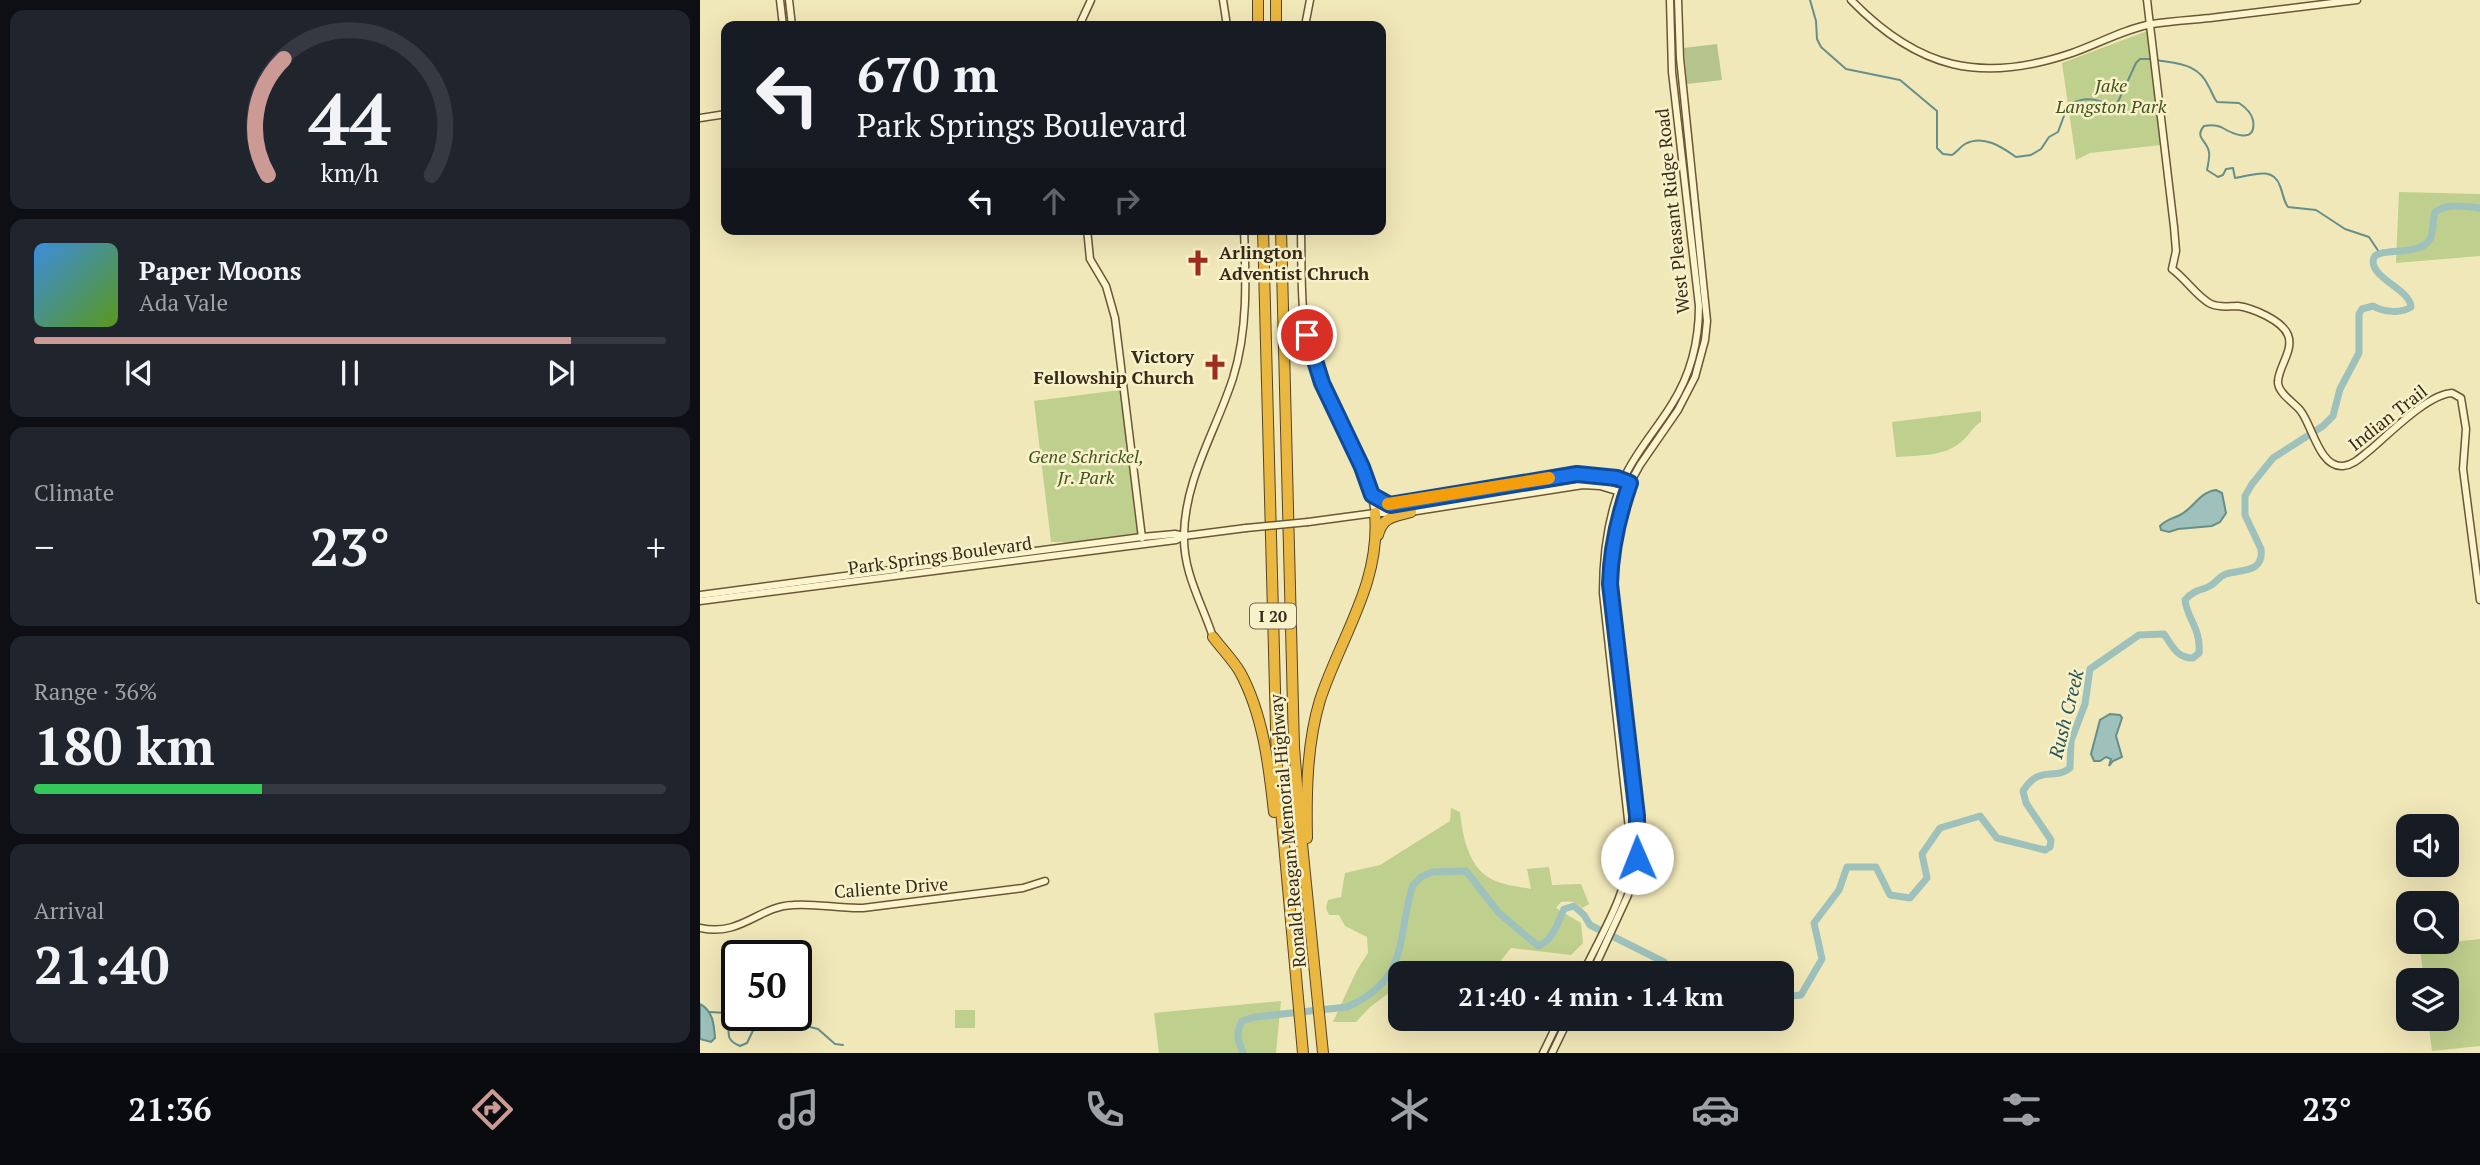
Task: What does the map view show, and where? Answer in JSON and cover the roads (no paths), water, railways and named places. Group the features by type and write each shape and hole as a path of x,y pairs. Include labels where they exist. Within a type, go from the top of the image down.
{"highway":[{"path":"1258,0 1258,21"},
{"path":"1276,0 1276,21"},
{"name":"Ronald Reagan Memorial Highway","path":"1263,235 1276,747 1303,1053"},
{"name":"Ronald Reagan Memorial Highway","path":"1281,235 1294,747 1323,1051"},
{"path":"1376,538 1388,518 1411,512"},
{"path":"1313,953 1307,833 1311,742 1328,679 1368,582 1376,538 1375,513"},
{"path":"1213,637 1253,702 1266,755 1280,869 1290,922"}],"main road":[{"path":"780,0 782,21"},
{"path":"789,0 791,21"},
{"path":"1081,21 1091,0"},
{"path":"1223,0 1226,21"},
{"path":"1306,21 1310,0"},
{"name":"West Pleasant Ridge Road","path":"1589,961 1610,928 1633,882 1638,844 1610,584 1611,551 1630,467 1647,438 1672,405 1684,381 1699,327 1699,306 1672,72 1670,0"},
{"name":"West Pleasant Ridge Road","path":"1627,482 1686,396 1695,377 1705,340 1706,303 1680,58 1678,0"},
{"path":"1851,0 1879,27 1908,47 1951,64 1985,70 2027,67 2150,24 2357,0"},
{"path":"2147,0 2150,24"},
{"name":"Indian Trail","path":"2150,24 2174,227 2176,251 2172,268 2208,303 2252,310 2284,329 2289,344 2278,379 2279,388 2302,412 2322,454 2334,464 2343,466 2357,461 2422,407 2440,396 2452,393 2461,398 2466,430 2463,469 2480,600"},
{"path":"700,118 721,115"},
{"path":"1088,235 1090,259 1106,286 1115,318 1143,540"},
{"path":"1213,637 1189,579 1184,536 1187,502 1195,474 1237,364 1245,310 1244,235"},
{"path":"1301,235 1304,307 1313,360 1334,411 1362,467 1375,513"},
{"path":"1612,477 1630,467"},
{"name":"Park Springs Boulevard","path":"1375,513 1390,505 1561,476 1587,474 1627,482"},
{"path":"1598,486 1610,492 1614,507"},
{"name":"Park Springs Boulevard","path":"700,594 935,568 1143,540 1177,540 1184,536 1375,513 1411,512 1566,487 1598,486 1623,493"},
{"name":"West Pleasant Ridge Road","path":"1598,961 1606,945 1624,885 1631,847 1603,593 1605,543 1614,507 1623,493"},
{"path":"1372,495 1390,505"},
{"path":"1411,512 1415,505 1434,497"},
{"name":"Park Springs Boulevard","path":"700,601 868,576"},
{"name":"Caliente Drive","path":"700,928 716,930 734,927 778,908 792,905 863,908 1023,888 1045,881"},
{"path":"1543,1053 1554,1031"},
{"path":"1552,1053 1563,1031"}],"water":[{"path":"2216,490 2222,493 2226,513 2220,522 2212,526 2169,532 2161,530 2160,526 2165,522 2185,512 2205,494"},
{"path":"2110,714 2120,715 2122,718 2116,736 2122,757 2109,766 2111,759 2106,757 2094,761 2091,754 2100,720"},
{"path":"700,1004 708,1010 712,1018 715,1038 711,1042 700,1039"}],"waterway":[{"path":"1810,0 1821,47 1846,69 1900,80 1937,111 1937,148 1943,154 1952,155 1965,144 1979,140 1998,146 2016,157 2031,155 2058,132 2068,105 2090,99 2111,107 2117,104 2136,63 2140,59 2150,59"},
{"path":"2156,60 2193,69 2204,79 2217,102 2239,103 2252,117 2251,133 2242,136 2217,126 2204,126 2200,133 2209,152 2207,170 2218,177 2223,175 2226,169 2233,168 2235,178 2260,173 2272,176 2277,180 2288,207 2316,210 2345,229 2369,237 2379,252"},
{"name":"Rush Creek","path":"1794,996 1801,995 1822,959 1814,923 1839,890 1847,867 1876,867 1890,895 1910,898 1927,878 1922,854 1940,828 1980,816 1997,838 2045,850 2050,847 2051,840 2026,803 2023,791 2041,775 2064,772 2070,768 2071,741 2085,704 2090,669 2139,635 2164,634 2183,656 2193,658 2199,653 2198,637 2185,600 2192,593 2210,586 2224,575 2251,569 2261,557 2261,549 2245,515 2245,496 2252,484 2273,458 2323,426 2333,416 2340,389 2359,353 2359,314 2362,309 2373,306 2397,311 2411,307 2405,295 2379,274 2373,262 2375,257 2424,245 2430,239 2435,212 2440,209 2456,206 2480,208"},
{"name":"Rush Creek","path":"1396,961 1413,885 1432,872 1466,871 1499,913 1538,946 1551,936 1564,909 1574,906 1590,925 1662,961"},
{"name":"Rush Creek","path":"1243,1053 1238,1037 1242,1021 1255,1017 1347,1007 1368,996 1388,975"},
{"path":"710,1012 721,1013"},
{"path":"812,1028 818,1029 835,1044 843,1045"},
{"path":"729,1031 730,1040 740,1046 747,1043 753,1031"}],"place":[{"name":"Arlington Adventist Chruch","path":"1198,263"},
{"name":"Victory Fellowship Church","path":"1215,367"}],"park label":[{"name":"Jake Langston Park","path":"2111,96"},
{"name":"Gene Schrickel, Jr. Park","path":"1086,468"}]}
